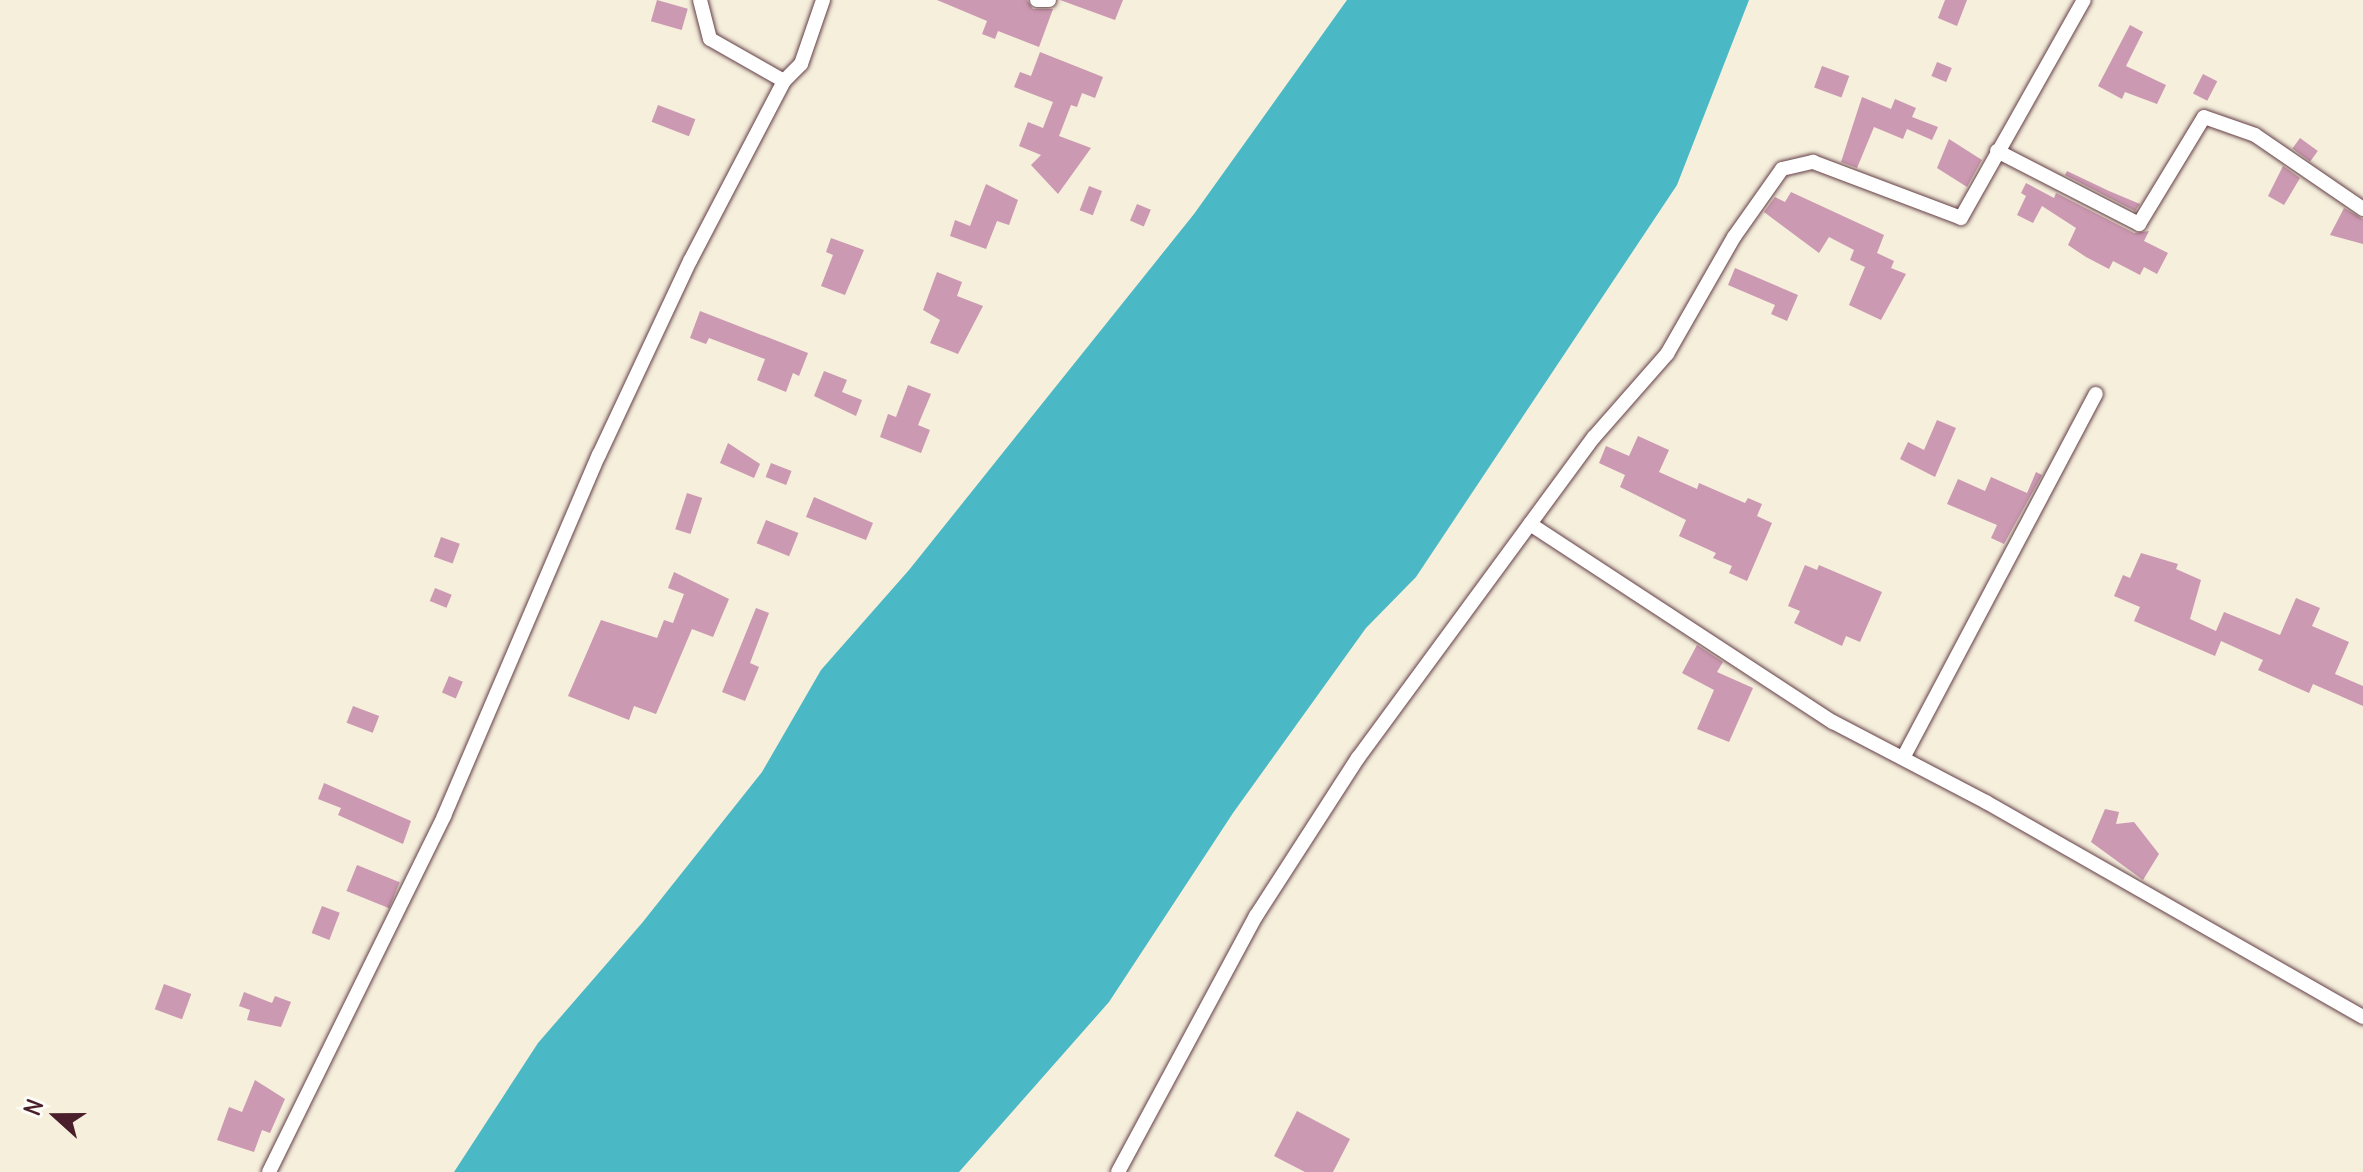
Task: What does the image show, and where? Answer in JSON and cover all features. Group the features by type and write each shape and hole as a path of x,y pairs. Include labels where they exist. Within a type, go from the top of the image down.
{"street":[{"path":"700,0 710,39 784,81"},
{"path":"269,1172 444,816 599,455 690,261 784,81 801,64 823,0"},
{"path":"1037,0 1049,0"},
{"path":"1118,1172 1256,916 1358,758 1594,437 1667,354 1734,237 1782,169 1813,162 1961,218 2084,0"},
{"path":"1997,151 2139,224 2204,117 2255,135 2363,209"},
{"path":"1903,758 2055,476 2061,452 2096,394"},
{"path":"1530,524 1766,680 2363,1017"}],"water":[{"path":"1347,0 1749,0 1677,185 1416,577 1366,628 1233,813 1109,1002 959,1172 454,1172 538,1043 642,923 762,772 821,670 909,570 1194,214"}],"building":[{"path":"657,0 688,9 682,30 651,21"},
{"path":"937,0 1027,0 1033,9 1053,9 1039,47 998,31 995,39 982,34 987,21"},
{"path":"1060,0 1123,0 1115,20"},
{"path":"1945,0 1967,0 1957,26 1938,18"},
{"path":"2130,25 2143,32 2126,66 2166,85 2157,104 2125,92 2122,99 2098,86"},
{"path":"1040,52 1103,77 1095,98 1082,93 1077,107 1071,105 1059,136 1091,148 1058,194 1031,165 1041,155 1019,146 1028,122 1043,128 1053,102 1014,87 1020,72 1031,76"},
{"path":"1937,62 1952,68 1946,82 1931,76"},
{"path":"1822,66 1849,76 1841,98 1814,88"},
{"path":"2203,74 2217,81 2207,101 2193,94"},
{"path":"1862,97 1891,109 1895,99 1916,108 1912,117 1938,127 1932,140 1907,129 1903,139 1874,127 1857,168 1841,162"},
{"path":"658,105 695,119 689,136 652,122"},
{"path":"2300,138 2318,151 2310,161 2292,149"},
{"path":"1949,139 1982,160 1967,187 1937,168"},
{"path":"2283,166 2300,178 2284,205 2268,196"},
{"path":"2067,171 2140,204 2135,211 2065,175"},
{"path":"2026,183 2054,198 2056,193 2134,233 2149,231 2144,241 2168,253 2157,274 2144,267 2140,275 2113,261 2109,269 2086,257 2068,245 2076,228 2042,206 2033,223 2017,215 2026,196 2021,193"},
{"path":"986,184 1018,200 1009,225 997,221 986,249 950,236 955,220 970,226"},
{"path":"1089,186 1102,191 1093,215 1080,210"},
{"path":"1791,192 1884,235 1877,253 1894,261 1891,268 1906,274 1881,320 1849,305 1865,267 1850,260 1854,250 1829,237 1819,253 1764,212 1775,197 1785,202"},
{"path":"1137,204 1151,210 1144,226 1130,221"},
{"path":"2344,208 2363,219 2363,244 2330,235"},
{"path":"831,238 864,250 845,295 821,286 833,255 826,252"},
{"path":"1735,268 1798,295 1787,321 1771,314 1775,305 1728,285"},
{"path":"937,272 962,282 957,296 983,306 958,354 930,343 940,320 923,310"},
{"path":"700,311 808,353 799,376 793,373 786,392 757,380 765,359 709,338 706,344 690,338"},
{"path":"824,371 847,380 842,392 862,400 856,416 814,396"},
{"path":"908,385 931,394 918,425 930,430 921,453 880,437 888,414 896,417"},
{"path":"1937,420 1956,428 1935,477 1900,459 1908,442 1924,450"},
{"path":"1638,436 1669,450 1659,472 1697,489 1699,483 1745,503 1748,498 1762,504 1757,516 1772,523 1747,581 1729,573 1732,566 1713,558 1716,553 1679,536 1686,520 1620,487 1625,475 1599,463 1606,446 1629,456"},
{"path":"728,443 760,464 754,478 720,463"},
{"path":"771,463 792,471 786,485 766,477"},
{"path":"2036,472 2042,475 2004,544 1991,538 1997,525 1947,504 1958,479 1985,491 1991,477 2027,493"},
{"path":"687,493 702,498 690,534 675,529"},
{"path":"814,497 873,523 866,540 806,517"},
{"path":"766,520 798,533 789,556 757,543"},
{"path":"441,537 460,544 453,564 434,557"},
{"path":"2141,553 2178,564 2176,569 2201,580 2190,619 2216,631 2224,612 2280,635 2296,598 2320,608 2312,626 2349,642 2335,674 2363,686 2363,706 2313,684 2309,693 2258,670 2263,660 2221,641 2215,656 2134,621 2140,607 2114,596 2123,575 2130,578"},
{"path":"1805,565 1817,570 1819,565 1882,592 1860,642 1846,636 1842,646 1794,623 1800,611 1788,606"},
{"path":"674,572 729,599 713,637 692,629 656,714 634,706 629,720 568,696 601,620 657,638 664,620 673,623 684,594 668,588"},
{"path":"435,588 452,595 446,608 430,601"},
{"path":"756,608 769,613 750,663 759,667 745,701 722,692"},
{"path":"1697,645 1723,662 1717,672 1753,688 1729,742 1697,729 1714,690 1682,673"},
{"path":"449,676 463,682 456,698 442,693"},
{"path":"353,706 379,716 373,733 347,723"},
{"path":"324,783 411,821 403,844 338,815 341,808 318,799"},
{"path":"2105,809 2119,812 2116,824 2134,822 2159,854 2143,880 2091,842"},
{"path":"357,865 400,882 389,908 347,891"},
{"path":"322,906 340,913 329,940 312,933"},
{"path":"164,984 191,994 182,1019 155,1009"},
{"path":"244,992 272,1003 275,996 291,1002 281,1027 247,1020 250,1010 239,1006"},
{"path":"255,1080 285,1099 270,1133 262,1130 254,1152 217,1140 229,1107 242,1112"},
{"path":"1297,1111 1350,1139 1333,1172 1305,1172 1274,1156"}]}
